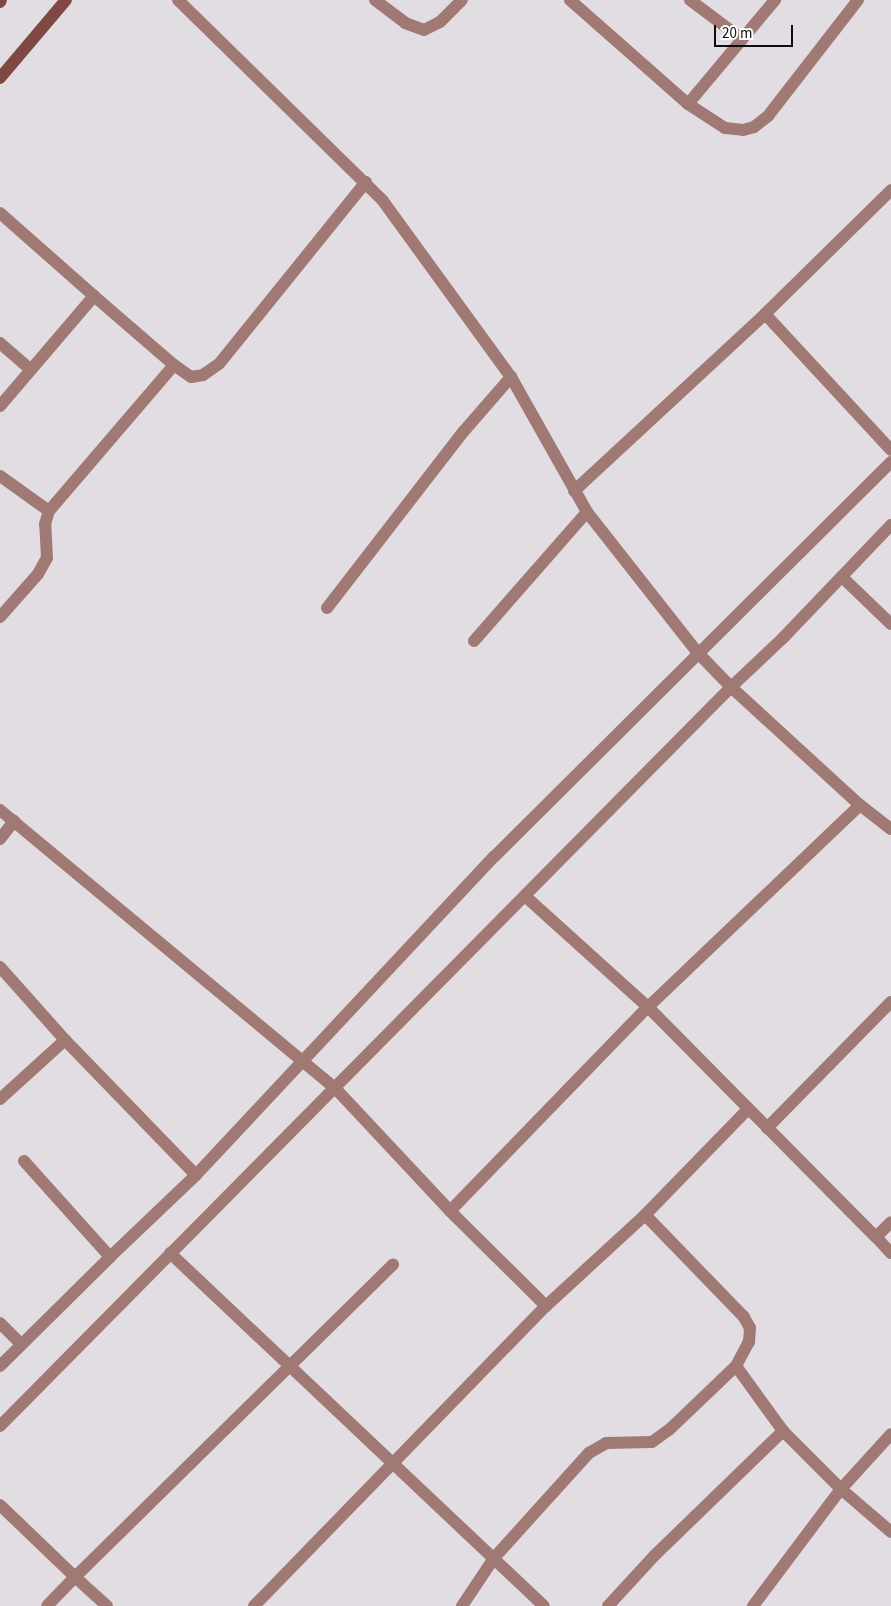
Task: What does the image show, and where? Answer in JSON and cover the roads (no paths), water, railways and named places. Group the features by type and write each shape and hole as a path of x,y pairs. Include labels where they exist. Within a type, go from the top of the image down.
{"main road":[{"path":"0,78 66,0"}],"street":[{"path":"178,0 366,182 383,201 511,377 586,512 698,653 731,687 860,804 891,829"},
{"path":"375,0 405,23 424,30 440,22 462,0"},
{"path":"570,0 688,104 725,128 743,130 754,127 768,116 858,0"},
{"path":"690,0 742,39"},
{"path":"688,104 775,0"},
{"path":"0,213 174,365 191,377 203,376 218,364 366,182"},
{"path":"574,491 765,314 891,190"},
{"path":"0,406 94,296"},
{"path":"765,314 891,450"},
{"path":"0,343 30,369"},
{"path":"0,618 38,574 47,558 45,524 49,511 174,365"},
{"path":"327,608 464,431 511,377"},
{"path":"0,1366 110,1256 196,1175 495,856 891,462"},
{"path":"0,476 49,511"},
{"path":"474,640 586,512"},
{"path":"0,1426 731,687 782,640 891,525"},
{"path":"842,577 891,624"},
{"path":"450,1211 648,1006 860,804"},
{"path":"0,810 304,1060 335,1088 450,1211 546,1306"},
{"path":"0,838 14,821"},
{"path":"525,896 648,1006 748,1110 891,1253"},
{"path":"0,967 64,1040 196,1175"},
{"path":"767,1128 891,1002"},
{"path":"0,1099 64,1040"},
{"path":"254,1606 546,1306 645,1214 748,1110"},
{"path":"24,1161 110,1256"},
{"path":"462,1606 494,1558 589,1453 606,1443 652,1442 670,1429 736,1366 749,1342 750,1328 744,1317 645,1214"},
{"path":"876,1237 891,1222"},
{"path":"170,1253 394,1462 544,1606"},
{"path":"47,1606 393,1264"},
{"path":"0,1323 21,1344"},
{"path":"736,1366 783,1430 841,1490 891,1532"},
{"path":"608,1606 654,1556 783,1430"},
{"path":"753,1606 841,1490 891,1434"},
{"path":"0,1505 107,1606"}]}
